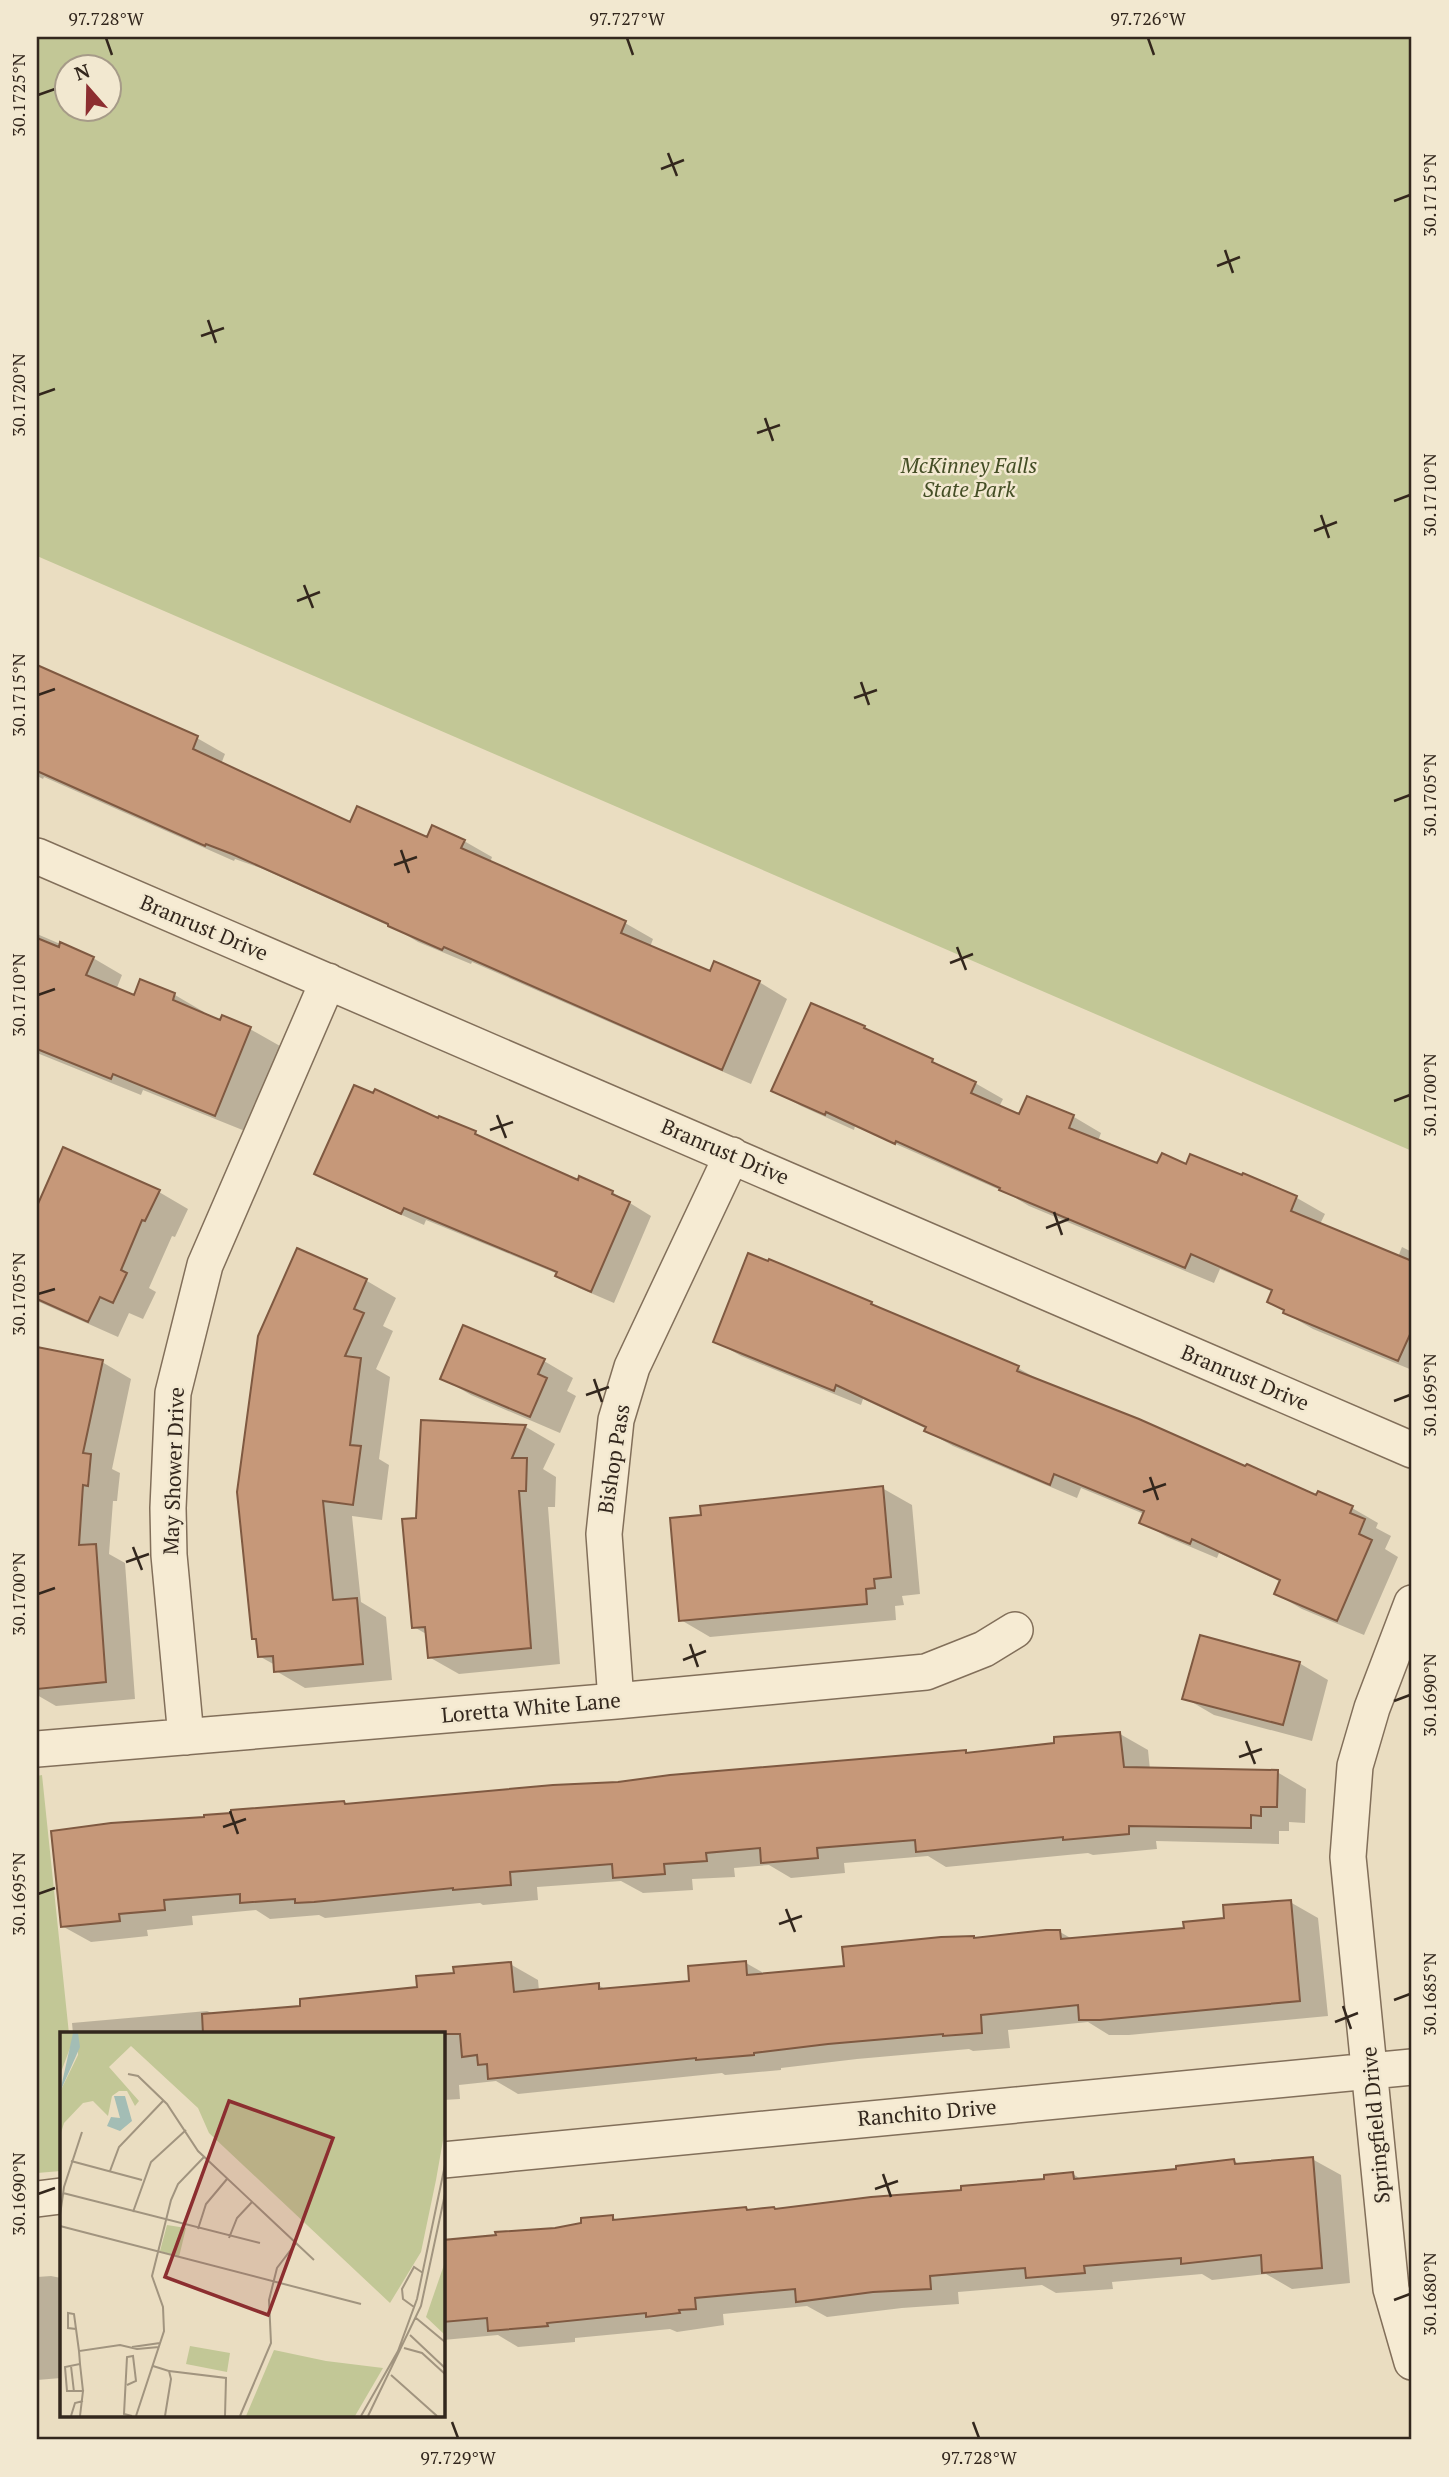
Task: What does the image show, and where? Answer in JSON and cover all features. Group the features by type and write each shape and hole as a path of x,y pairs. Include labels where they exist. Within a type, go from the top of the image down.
{"street":[{"name":"Branrust Drive","path":"37,856 1412,1450"},
{"name":"May Shower Drive","path":"186,1737 169,1555 168,1507 173,1393 205,1265 328,981"},
{"name":"Bishop Pass","path":"616,1701 604,1534 616,1420 632,1367 732,1155"},
{"name":"Springfield Drive","path":"1412,1603 1372,1708 1355,1766 1348,1857 1391,2289 1412,2362"},
{"name":"Loretta White Lane","path":"37,1749 616,1701 926,1672 984,1650 1015,1630"},
{"name":"Ranchito Drive","path":"444,2160 1412,2067"},
{"path":"37,2199 60,2196"}],"green space":[{"name":"McKinney Falls State Park","path":"37,37 1412,37 1412,1151 37,556"},
{"path":"42,1775 69,2032 60,2032 60,2171 37,2173 37,1776"}],"building":[{"path":"37,665 198,736 193,749 350,822 357,806 427,837 432,825 465,840 461,848 626,921 621,933 710,971 714,961 760,981 722,1070 37,771"},
{"path":"37,938 59,947 60,942 94,957 86,975 134,995 140,979 175,993 173,1000 220,1020 222,1015 251,1027 215,1116 113,1074 111,1079 37,1049"},
{"path":"811,1003 933,1059 932,1062 976,1082 971,1093 1019,1114 1027,1096 1074,1115 1069,1128 1157,1163 1162,1153 1186,1164 1190,1154 1242,1175 1243,1173 1297,1196 1291,1211 1412,1261 1412,1330 1398,1361 1283,1313 1284,1310 1267,1302 1272,1290 1191,1254 1185,1268 999,1190 1000,1188 896,1141 895,1144 826,1112 825,1115 771,1091"},
{"path":"354,1085 373,1093 375,1089 438,1118 439,1116 476,1131 475,1134 578,1180 579,1176 630,1202 591,1292 555,1276 557,1272 404,1208 401,1214 314,1174"},
{"path":"63,1147 160,1190 145,1221 142,1220 121,1270 127,1273 113,1303 100,1297 88,1322 37,1299 37,1206"},
{"path":"297,1248 367,1279 354,1309 364,1313 345,1356 361,1358 350,1445 361,1446 353,1505 323,1501 333,1600 357,1598 363,1664 274,1672 273,1656 258,1657 256,1639 252,1639 237,1492 258,1336"},
{"path":"748,1253 768,1261 769,1259 1019,1366 1017,1371 1139,1419 1316,1495 1318,1491 1353,1506 1350,1513 1365,1519 1359,1534 1372,1540 1337,1621 1274,1594 1280,1580 1192,1539 1190,1544 1139,1523 1144,1511 1054,1474 1050,1485 924,1431 926,1427 836,1385 834,1391 713,1342"},
{"path":"463,1325 545,1359 538,1374 547,1378 530,1417 440,1379"},
{"path":"37,1347 103,1360 83,1453 91,1454 88,1486 83,1485 79,1545 96,1544 106,1682 37,1689"},
{"path":"421,1420 526,1425 512,1458 527,1458 526,1491 519,1491 531,1648 428,1658 425,1627 412,1628 402,1519 416,1518"},
{"path":"883,1486 891,1577 874,1579 875,1588 866,1589 867,1604 679,1621 670,1518 701,1515 700,1506"},
{"path":"1200,1635 1300,1662 1283,1725 1182,1699"},
{"path":"1120,1732 1124,1767 1278,1770 1277,1807 1261,1807 1261,1816 1251,1815 1251,1828 1129,1826 1129,1834 1063,1840 1063,1837 916,1852 915,1840 817,1848 818,1858 761,1863 760,1848 706,1853 707,1861 664,1864 665,1874 613,1878 612,1864 510,1872 511,1885 314,1902 295,1903 295,1899 240,1903 240,1894 164,1900 165,1910 119,1914 120,1921 61,1927 51,1831 111,1823 204,1817 231,1813 231,1810 344,1801 345,1804 553,1785 618,1782 670,1775 966,1750 966,1753 1054,1743 1054,1737"},
{"path":"1291,1900 1300,2001 1100,2020 1079,2020 1078,2005 981,2015 982,2033 828,2044 754,2055 696,2058 488,2079 487,2064 478,2065 477,2055 462,2057 460,2034 203,2032 202,2014 300,2006 300,1999 417,1987 416,1976 454,1973 453,1967 511,1962 514,1992 599,1983 599,1989 689,1981 688,1966 746,1961 747,1975 844,1966 842,1947 1046,1930 1060,1930 1061,1939 1184,1928 1183,1922 1224,1918 1223,1905"},
{"path":"1313,2157 1322,2268 1262,2273 1261,2255 1181,2264 1181,2258 1084,2266 1085,2273 1026,2278 1025,2268 930,2276 931,2289 873,2292 796,2302 795,2289 695,2298 696,2309 679,2310 680,2313 646,2317 646,2313 547,2323 548,2326 488,2331 487,2318 444,2322 444,2240 496,2235 495,2232 555,2228 581,2223 581,2218 613,2215 613,2220 746,2207 747,2210 775,2209 871,2197 961,2190 961,2186 1044,2179 1044,2175 1073,2172 1074,2179 1176,2169 1176,2166 1234,2159 1235,2164"}]}
